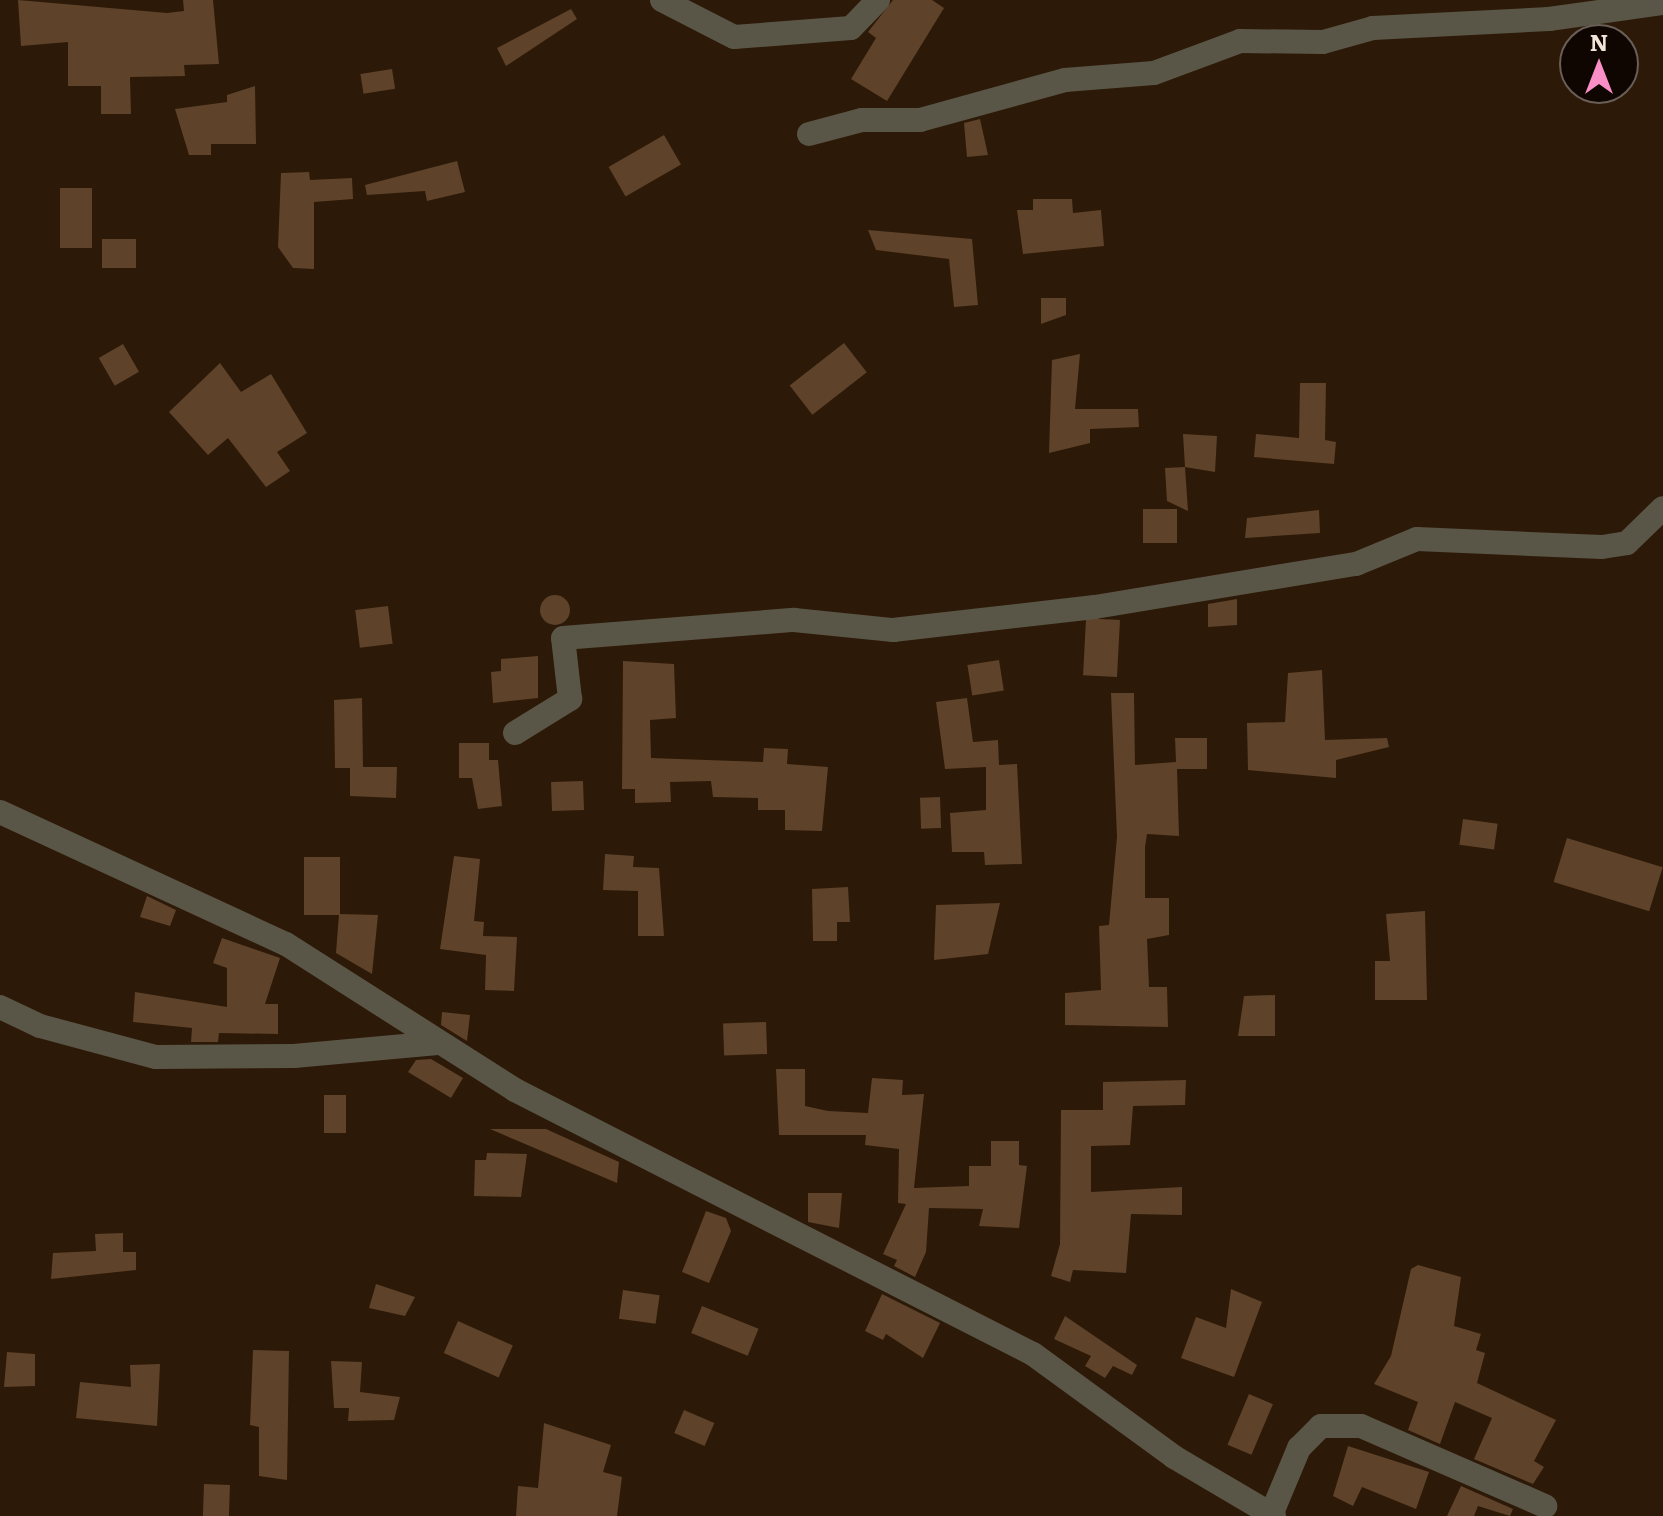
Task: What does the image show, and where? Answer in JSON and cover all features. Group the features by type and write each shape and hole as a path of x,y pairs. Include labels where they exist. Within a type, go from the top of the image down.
{"street":[{"path":"662,0 734,37 851,28 878,0"},
{"path":"809,134 862,120 920,120 1065,80 1154,73 1240,41 1323,42 1373,28 1549,19 1663,3"},
{"path":"515,733 570,699 563,638 794,620 893,630 1081,609 1356,564 1417,539 1602,547 1627,543 1663,508"},
{"path":"0,812 286,944 437,1043 1033,1354 1174,1457 1273,1515 1299,1448 1321,1426 1361,1426 1545,1506"},
{"path":"0,1007 40,1026 156,1057 437,1043"}],"building":[{"path":"18,0 167,13 184,11 183,0 213,0 219,64 184,65 185,76 130,77 131,114 101,114 101,86 68,86 68,42 21,46"},
{"path":"893,0 932,0 944,8 887,101 851,79 876,38 868,32"},
{"path":"571,9 577,19 506,66 497,48"},
{"path":"392,69 395,89 364,94 360,74"},
{"path":"255,86 256,144 211,144 211,155 189,155 175,109 227,102 227,95"},
{"path":"980,119 988,155 967,157 964,123"},
{"path":"664,135 681,164 626,196 609,167"},
{"path":"457,161 465,192 427,201 425,191 367,195 365,185"},
{"path":"309,172 310,180 352,178 353,199 314,202 314,269 293,268 278,247 281,173"},
{"path":"60,188 92,188 92,248 60,248"},
{"path":"1033,199 1072,199 1073,213 1101,210 1104,246 1023,254 1017,210 1033,210"},
{"path":"868,230 972,239 978,305 954,307 949,259 876,250"},
{"path":"102,239 136,239 136,268 102,268"},
{"path":"1041,298 1066,298 1066,315 1041,324"},
{"path":"844,343 867,372 812,415 790,385"},
{"path":"123,344 139,372 115,386 99,358"},
{"path":"1080,354 1075,409 1138,409 1139,427 1090,429 1090,443 1049,453 1052,360"},
{"path":"220,363 241,392 271,374 307,433 277,452 290,471 266,487 228,438 208,455 169,412"},
{"path":"1300,383 1326,383 1325,440 1336,442 1334,464 1254,457 1256,434 1299,438"},
{"path":"1183,434 1217,436 1215,472 1185,467"},
{"path":"1185,467 1188,511 1167,501 1165,468"},
{"path":"1143,509 1177,509 1177,543 1143,543"},
{"path":"1319,510 1320,533 1245,538 1247,518"},
{"path":"555,595 566,599 570,610 566,621 555,625 544,621 540,610 544,599"},
{"path":"1237,599 1237,625 1208,627 1208,604"},
{"path":"388,606 393,644 360,648 355,610"},
{"path":"1086,618 1120,620 1117,677 1083,675"},
{"path":"538,656 538,698 493,703 491,672 501,671 501,659"},
{"path":"999,660 1004,691 972,696 967,665"},
{"path":"623,661 674,664 676,718 650,720 651,758 763,762 764,748 788,749 787,764 828,767 822,831 785,830 785,810 758,810 758,798 713,797 711,781 670,782 671,802 635,803 635,789 622,789"},
{"path":"1322,670 1325,740 1387,738 1389,747 1336,760 1336,778 1248,770 1247,723 1285,722 1288,673"},
{"path":"1111,693 1134,693 1135,765 1176,762 1175,738 1207,738 1207,769 1177,769 1179,836 1147,834 1145,847 1145,898 1169,898 1169,935 1147,939 1149,987 1167,987 1168,1027 1065,1025 1065,993 1101,990 1099,926 1109,925 1117,837"},
{"path":"362,698 363,767 397,767 396,798 350,796 350,768 335,768 334,700"},
{"path":"967,698 973,742 998,740 999,765 1017,764 1022,864 985,865 984,852 952,852 950,813 986,810 986,767 945,769 936,702"},
{"path":"459,743 489,743 489,760 498,760 502,806 478,809 472,778 459,778"},
{"path":"583,781 584,810 552,811 551,782"},
{"path":"940,797 941,828 921,829 920,798"},
{"path":"1463,819 1498,824 1494,850 1459,845"},
{"path":"1567,838 1663,867 1649,911 1554,882"},
{"path":"605,854 634,856 633,867 659,868 664,936 638,936 638,891 603,890"},
{"path":"454,856 480,859 474,921 484,922 483,936 517,937 514,991 485,990 486,955 440,949"},
{"path":"304,857 340,857 340,915 304,915"},
{"path":"848,887 850,922 837,922 837,941 813,941 812,889"},
{"path":"147,896 176,910 170,926 140,917"},
{"path":"1000,903 988,954 934,960 936,905"},
{"path":"1425,911 1427,1000 1375,1000 1375,961 1390,961 1386,914"},
{"path":"339,914 378,915 372,974 336,953"},
{"path":"222,938 280,958 265,1004 278,1004 278,1034 219,1033 218,1042 191,1042 192,1028 133,1022 135,992 227,1007 227,968 213,963"},
{"path":"1275,995 1275,1036 1238,1036 1244,996"},
{"path":"442,1012 470,1015 467,1041 441,1025"},
{"path":"766,1022 767,1054 724,1055 723,1024"},
{"path":"431,1059 463,1078 451,1098 408,1072 416,1060"},
{"path":"776,1069 805,1069 805,1106 828,1111 868,1113 872,1078 903,1080 902,1095 924,1094 914,1188 969,1186 969,1166 991,1166 991,1141 1019,1141 1019,1165 1027,1166 1019,1228 979,1226 983,1209 929,1208 926,1252 915,1277 894,1266 897,1260 883,1254 906,1204 898,1203 899,1149 865,1145 866,1135 779,1135"},
{"path":"1186,1080 1185,1105 1133,1106 1130,1145 1091,1146 1091,1192 1182,1187 1182,1215 1131,1214 1126,1273 1073,1270 1070,1282 1051,1276 1060,1244 1061,1110 1103,1110 1103,1082"},
{"path":"324,1095 346,1095 346,1133 324,1133"},
{"path":"490,1129 546,1129 619,1162 617,1183"},
{"path":"487,1153 527,1154 521,1197 474,1196 475,1160 486,1160"},
{"path":"808,1193 842,1193 839,1228 808,1222"},
{"path":"706,1211 726,1218 731,1231 709,1283 682,1272"},
{"path":"123,1233 123,1252 136,1252 136,1270 51,1279 53,1253 96,1251 95,1234"},
{"path":"1418,1265 1461,1277 1454,1326 1481,1334 1476,1350 1485,1353 1477,1383 1556,1420 1534,1461 1544,1467 1533,1484 1474,1459 1492,1418 1455,1402 1440,1444 1408,1430 1418,1402 1374,1384 1391,1356 1411,1269"},
{"path":"376,1284 415,1297 405,1316 369,1308"},
{"path":"1231,1289 1262,1302 1234,1377 1181,1358 1196,1317 1226,1328"},
{"path":"623,1290 660,1295 656,1324 619,1319"},
{"path":"882,1294 940,1323 923,1358 886,1334 883,1340 865,1331"},
{"path":"702,1306 759,1329 748,1356 691,1333"},
{"path":"1065,1316 1137,1365 1132,1375 1113,1366 1105,1378 1085,1366 1091,1356 1054,1339"},
{"path":"458,1321 513,1345 499,1377 444,1353"},
{"path":"253,1350 289,1351 287,1480 259,1476 259,1427 250,1425"},
{"path":"7,1352 35,1354 35,1386 4,1387"},
{"path":"331,1361 362,1362 360,1392 400,1397 394,1420 348,1421 349,1408 334,1408"},
{"path":"160,1364 157,1426 76,1418 80,1382 131,1387 130,1365"},
{"path":"1249,1394 1273,1404 1251,1455 1228,1445"},
{"path":"684,1410 714,1423 705,1446 674,1433"},
{"path":"544,1423 611,1445 603,1472 622,1477 617,1516 516,1516 518,1486 538,1488"},
{"path":"1348,1446 1429,1472 1416,1509 1362,1487 1353,1506 1333,1496"},
{"path":"204,1484 230,1485 229,1516 203,1516"},
{"path":"1461,1486 1513,1509 1510,1516 1478,1506 1474,1516 1447,1516"}]}
